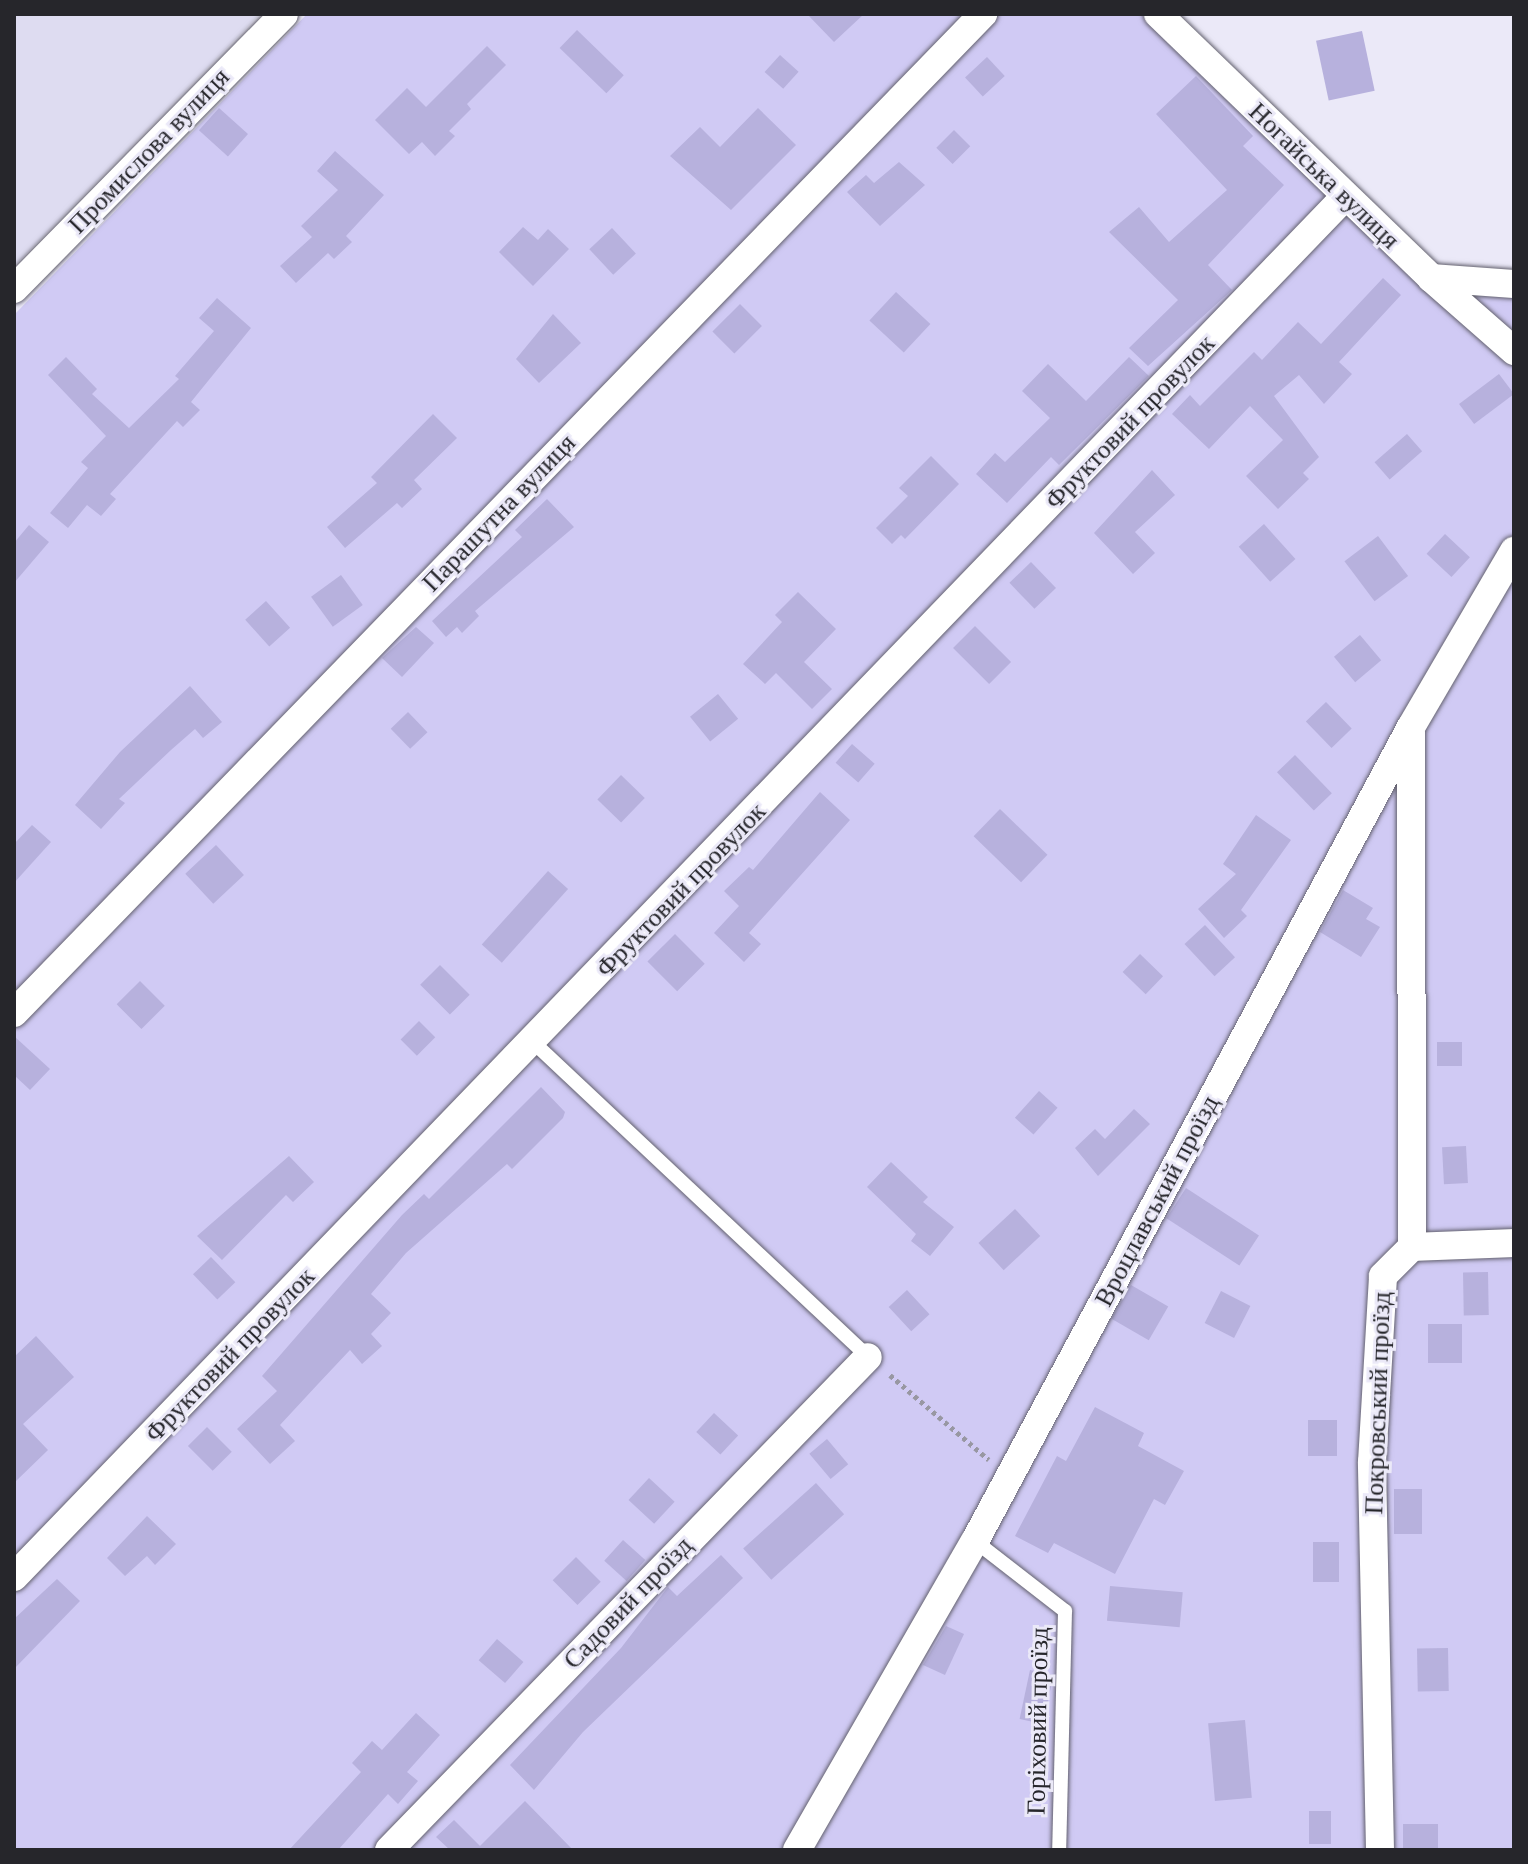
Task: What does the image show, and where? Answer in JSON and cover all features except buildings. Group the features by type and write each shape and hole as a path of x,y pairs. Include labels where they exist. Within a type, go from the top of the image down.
{"street":[{"name":"Промислова вулиця","path":"14,289 284,14"},
{"name":"Парашутна вулиця","path":"14,1013 983,14"},
{"name":"Ногайська вулиця","path":"1158,14 1344,198 1514,351"},
{"name":"Фруктовий провулок","path":"14,1577 534,1043 1344,198"},
{"path":"1431,278 1514,284"},
{"name":"Вроцлавський проїзд","path":"797,1850 975,1541 1411,727 1514,551"},
{"path":"1411,727 1412,1247 1514,1243"},
{"name":"Покровський проїзд","path":"1380,1850 1372,1462 1383,1276 1412,1247"},
{"name":"Садовий проїзд","path":"389,1850 868,1357"}],"lane":[{"path":"534,1043 868,1357"},
{"name":"Горіховий проїзд","path":"975,1541 1065,1611 1059,1850"}],"path":[{"path":"868,1357 1009,1477"}],"shaded area":[{"path":"14,14 260,14 14,266"},
{"path":"307,14 1158,14 1431,278 1514,284 1514,1850 14,1850 14,315"}]}
